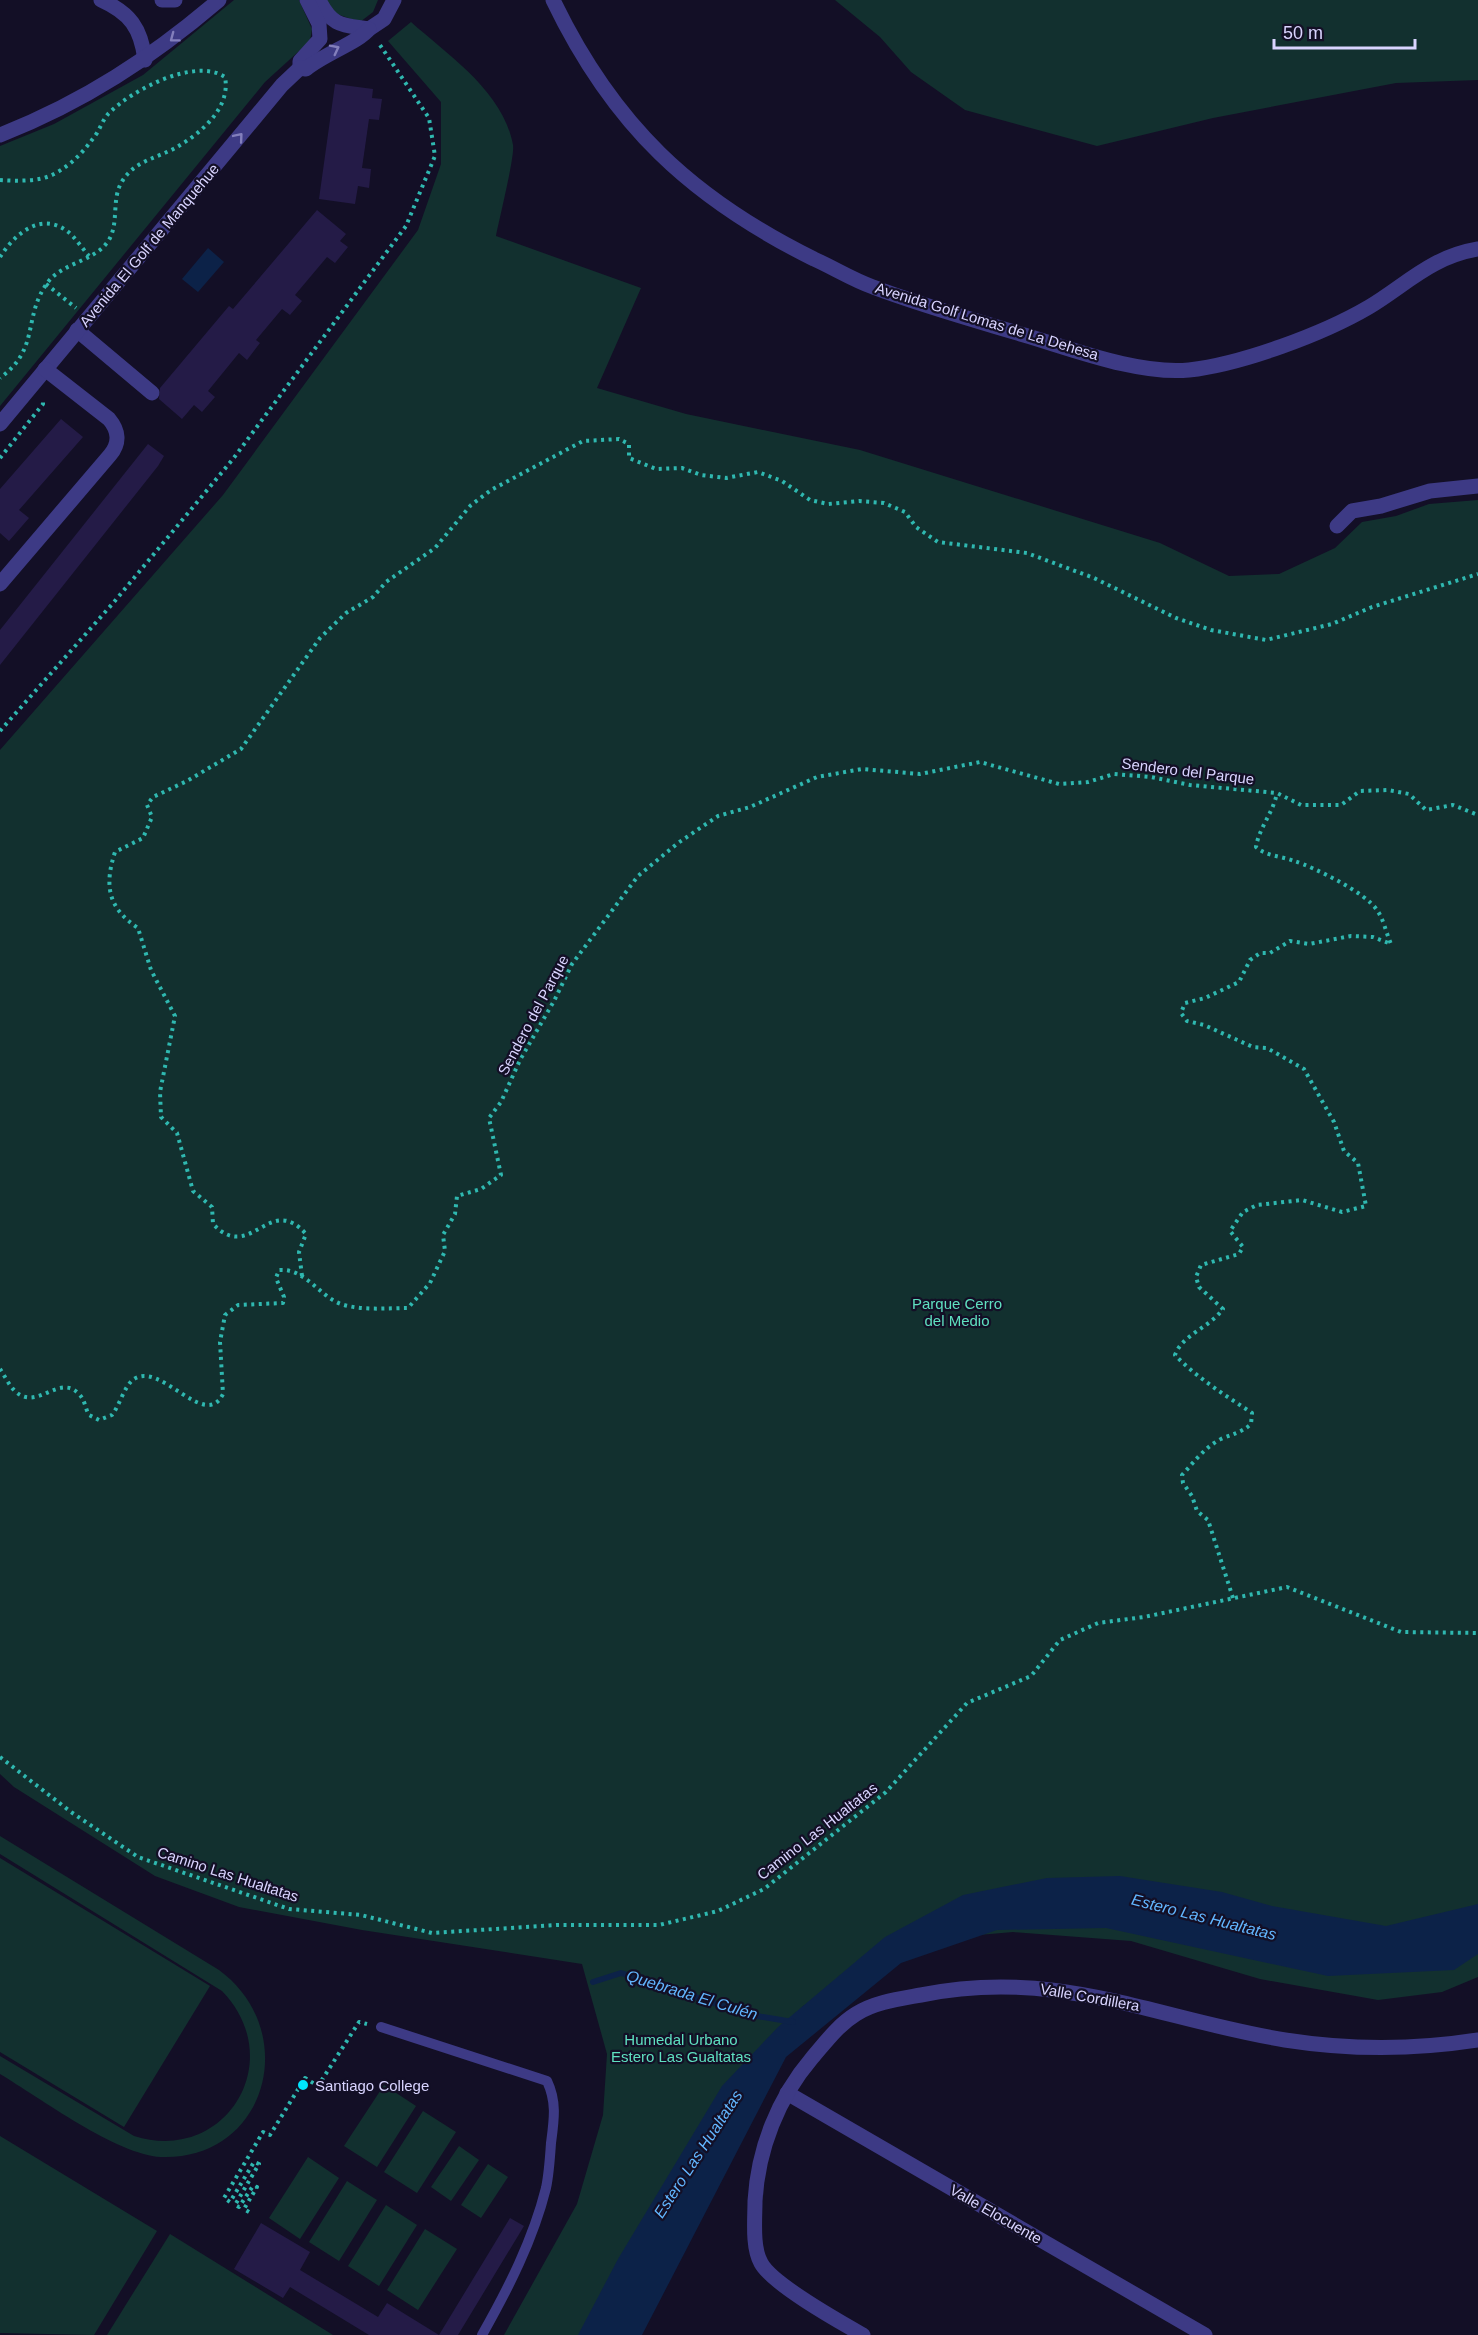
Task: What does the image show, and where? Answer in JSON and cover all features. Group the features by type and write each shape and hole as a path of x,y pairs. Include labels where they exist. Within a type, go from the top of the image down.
{"street":[{"path":"101,0 125,4 140,36 145,60"},
{"path":"162,0 176,0"},
{"path":"0,135 94,91 145,60 219,0"},
{"name":"Avenida El Golf de Manquehue","path":"0,424 282,85 300,68 300,61 320,39 319,24 307,0"},
{"path":"319,0 330,18 338,23 346,27 369,29"},
{"name":"Avenida El Golf de Manquehue","path":"300,68 306,69 337,48 362,38 369,29 384,19 394,0"},
{"name":"Avenida Golf Lomas de La Dehesa","path":"553,0 586,63 638,132 670,165 732,213 768,235 872,287 1066,347 1162,369 1189,370 1247,356 1342,322 1372,305 1423,268 1454,254 1478,249"},
{"path":"78,330 152,393"},
{"path":"0,584 110,455 117,443 117,430 109,419 45,369"},
{"path":"1338,526 1352,511 1381,506 1430,491 1478,486"},
{"name":"Valle Cordillera","path":"863,2335 773,2276 762,2266 759,2258 755,2208 758,2176 770,2128 787,2093 809,2061 837,2030 862,2010 935,1992 1033,1987 1072,1991 1136,2004 1244,2033 1325,2045 1400,2048 1478,2040"},
{"name":"Valle Elocuente","path":"787,2093 1205,2335"}],"lane":[{"path":"381,2027 547,2080 553,2092 555,2106 546,2187 531,2233 509,2286 482,2335"}],"path":[{"path":"0,731 114,602 233,459 406,226 435,156 429,118 385,52"},
{"path":"0,180 21,181 53,175 80,156 108,114 151,84 200,70 216,71 225,77 227,89 221,108 202,129 175,148 152,157 134,168 122,181 111,237 104,246 89,256 66,266 46,284 36,304 25,350 17,364 0,378"},
{"path":"0,257 14,237 28,227 44,224 59,226 68,231 89,256"},
{"path":"46,284 88,317"},
{"path":"0,1369 11,1387 30,1398 37,1398 59,1387 73,1389 83,1398 89,1415 99,1420 112,1415 130,1382 141,1376 153,1377 200,1404 211,1405 223,1394 220,1342 225,1315 238,1305 283,1303 284,1297 276,1275 279,1270 302,1276 299,1252 306,1233 297,1224 284,1219 268,1223 249,1234 233,1238 220,1232 213,1224 212,1207 193,1191 177,1133 161,1117 160,1092 175,1016 151,970 138,928 120,916 112,902 110,866 115,852 143,838 152,816 147,805 153,797 187,781 241,749 320,638 346,613 373,597 386,582 435,548 471,505 491,490 583,441 619,440 629,444 629,458 656,469 681,468 701,475 726,478 758,472 782,481 810,500 828,504 859,501 884,503 905,512 916,527 938,542 1027,553 1094,578 1176,618 1211,630 1266,640 1332,624 1372,607 1478,574"},
{"name":"Sendero del Parque","path":"302,1276 340,1304 371,1308 408,1308 430,1283 445,1251 443,1235 455,1214 457,1196 481,1189 501,1175 489,1118 501,1102 520,1060 572,964 638,876 678,843 717,816 750,807 817,777 862,770 920,774 980,762 1059,784 1088,782 1114,774 1151,777 1190,785 1277,793 1301,805 1341,805 1360,791 1388,790 1409,794 1426,810 1453,805 1478,814"},
{"path":"1233,1599 1209,1520 1197,1511 1192,1496 1183,1484 1182,1475 1199,1455 1220,1439 1242,1432 1251,1424 1252,1413 1215,1386 1196,1377 1175,1354 1179,1344 1201,1331 1223,1309 1199,1287 1196,1276 1201,1265 1239,1254 1243,1247 1230,1231 1243,1212 1257,1205 1302,1200 1341,1212 1365,1206 1358,1163 1344,1151 1334,1122 1304,1070 1267,1048 1253,1047 1204,1024 1187,1021 1181,1013 1185,1002 1205,998 1239,982 1250,960 1260,953 1270,953 1290,941 1309,944 1350,936 1373,937 1391,944 1376,908 1366,900 1321,872 1292,860 1262,853 1256,847 1257,837 1274,809 1277,793"},
{"name":"Camino Las Hualtatas","path":"0,1757 71,1812 138,1857 289,1909 361,1915 432,1933 557,1926 659,1925 718,1911 764,1889 886,1792 967,1703 1031,1676 1060,1640 1098,1623 1287,1587 1401,1632 1478,1633"},
{"path":"249,2212 244,2209 257,2187 253,2186 239,2207 235,2205 258,2164 254,2162 230,2202 224,2198 263,2132 270,2135 305,2078 318,2086 358,2022 381,2027"}],"green space":[{"path":"234,0 299,0 312,29 310,41 265,82 0,406 0,146 54,124 143,75"},
{"path":"325,0 378,0 373,12 360,22 334,13"},
{"path":"835,0 1478,0 1478,80 1396,83 1213,118 1097,146 965,110 911,72 880,37"},
{"name":"Parque Cerro del Medio","path":"411,22 486,91 507,126 513,151 496,236 641,288 597,388 686,414 860,450 1160,543 1229,576 1279,574 1335,548 1362,522 1396,516 1429,504 1478,500 1478,1977 1442,1992 1378,2000 1260,1979 1131,1941 1013,1932 967,1936 911,1949 803,2006 611,2335 504,2335 577,2204 603,2115 607,2054 582,1964 362,1930 239,1907 155,1876 14,1787 0,1774 0,750 223,495 418,230 441,164 441,102 388,41"},
{"path":"0,1836 219,1970 245,1996 260,2026 265,2057 261,2088 248,2116 226,2138 197,2153 161,2157 143,2154 123,2147 79,2124 0,2074 0,2056 134,2136 167,2141 196,2135 220,2121 238,2100 248,2075 249,2047 241,2018 222,1991 0,1854"},
{"path":"0,1858 210,1986 124,2127 0,2052"},
{"path":"384,2085 416,2106 377,2167 344,2146"},
{"path":"423,2111 456,2132 417,2193 384,2172"},
{"path":"0,2136 157,2231 94,2335 0,2333"},
{"path":"459,2146 479,2160 451,2201 431,2187"},
{"path":"308,2157 339,2178 300,2239 269,2218"},
{"path":"488,2164 508,2177 481,2218 461,2205"},
{"path":"347,2181 377,2200 339,2261 309,2242"},
{"path":"386,2205 417,2225 379,2286 348,2266"},
{"path":"425,2229 457,2249 418,2310 387,2290"},
{"path":"170,2234 333,2335 107,2335"}],"water":[{"path":"208,248 224,262 198,292 182,279"},
{"name":"Estero Las Hualtatas","path":"1120,1876 1222,1892 1272,1906 1386,1926 1478,1904 1478,1954 1454,1970 1328,1976 1106,1928 997,1930 901,1963 786,2057 642,2335 578,2335 618,2259 722,2086 778,2027 885,1937 963,1895 1047,1878"}],"building":[{"path":"335,84 373,89 372,98 382,99 379,120 369,119 362,168 371,169 369,188 358,186 355,204 319,199"},
{"path":"317,210 346,234 340,241 348,247 335,263 327,257 295,295 302,301 290,315 282,309 256,340 260,343 247,360 239,353 208,391 215,397 202,412 194,405 182,419 159,399 160,388 229,306 233,309"},
{"path":"61,419 83,437 19,510 29,518 9,541 0,533 0,489"},
{"path":"148,444 164,456 158,466 0,665 0,630"},
{"path":"510,2218 524,2226 458,2335 439,2335"},
{"path":"261,2223 310,2252 300,2270 378,2317 387,2303 439,2335 369,2335 290,2287 283,2298 234,2269"}],"waterway":[{"name":"Quebrada El Culén","path":"593,1982 621,1973 751,2015 793,2022"}],"place":[{"name":"Santiago College","path":"303,2085"}],"park label":[{"name":"Humedal Urbano Estero Las Gualtatas","path":"681,2048"}]}
